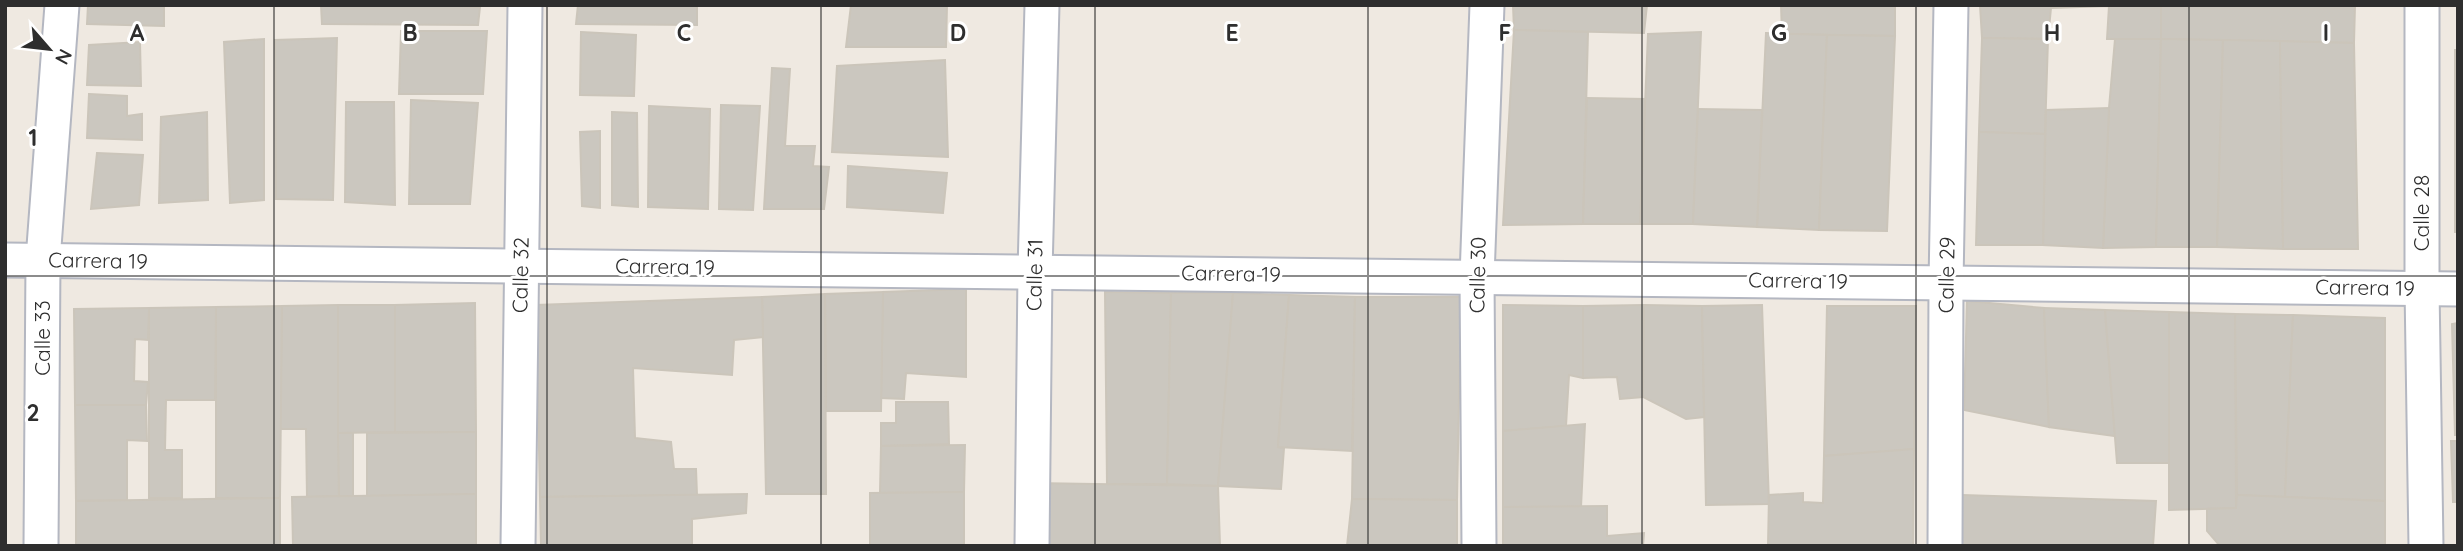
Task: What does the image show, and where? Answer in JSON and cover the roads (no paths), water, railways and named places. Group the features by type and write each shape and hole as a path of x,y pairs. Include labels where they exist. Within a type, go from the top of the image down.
{"street":[{"name":"Calle 33","path":"41,546 43,260 62,5"},
{"name":"Calle 32","path":"518,546 525,5"},
{"name":"Calle 31","path":"1032,546 1042,5"},
{"name":"Calle 30","path":"1479,546 1477,277 1487,5"},
{"name":"Calle 29","path":"1945,546 1951,5"},
{"name":"Calle 28","path":"2422,5 2426,546"},
{"name":"Carrera 19","path":"5,260 2458,289"}]}
